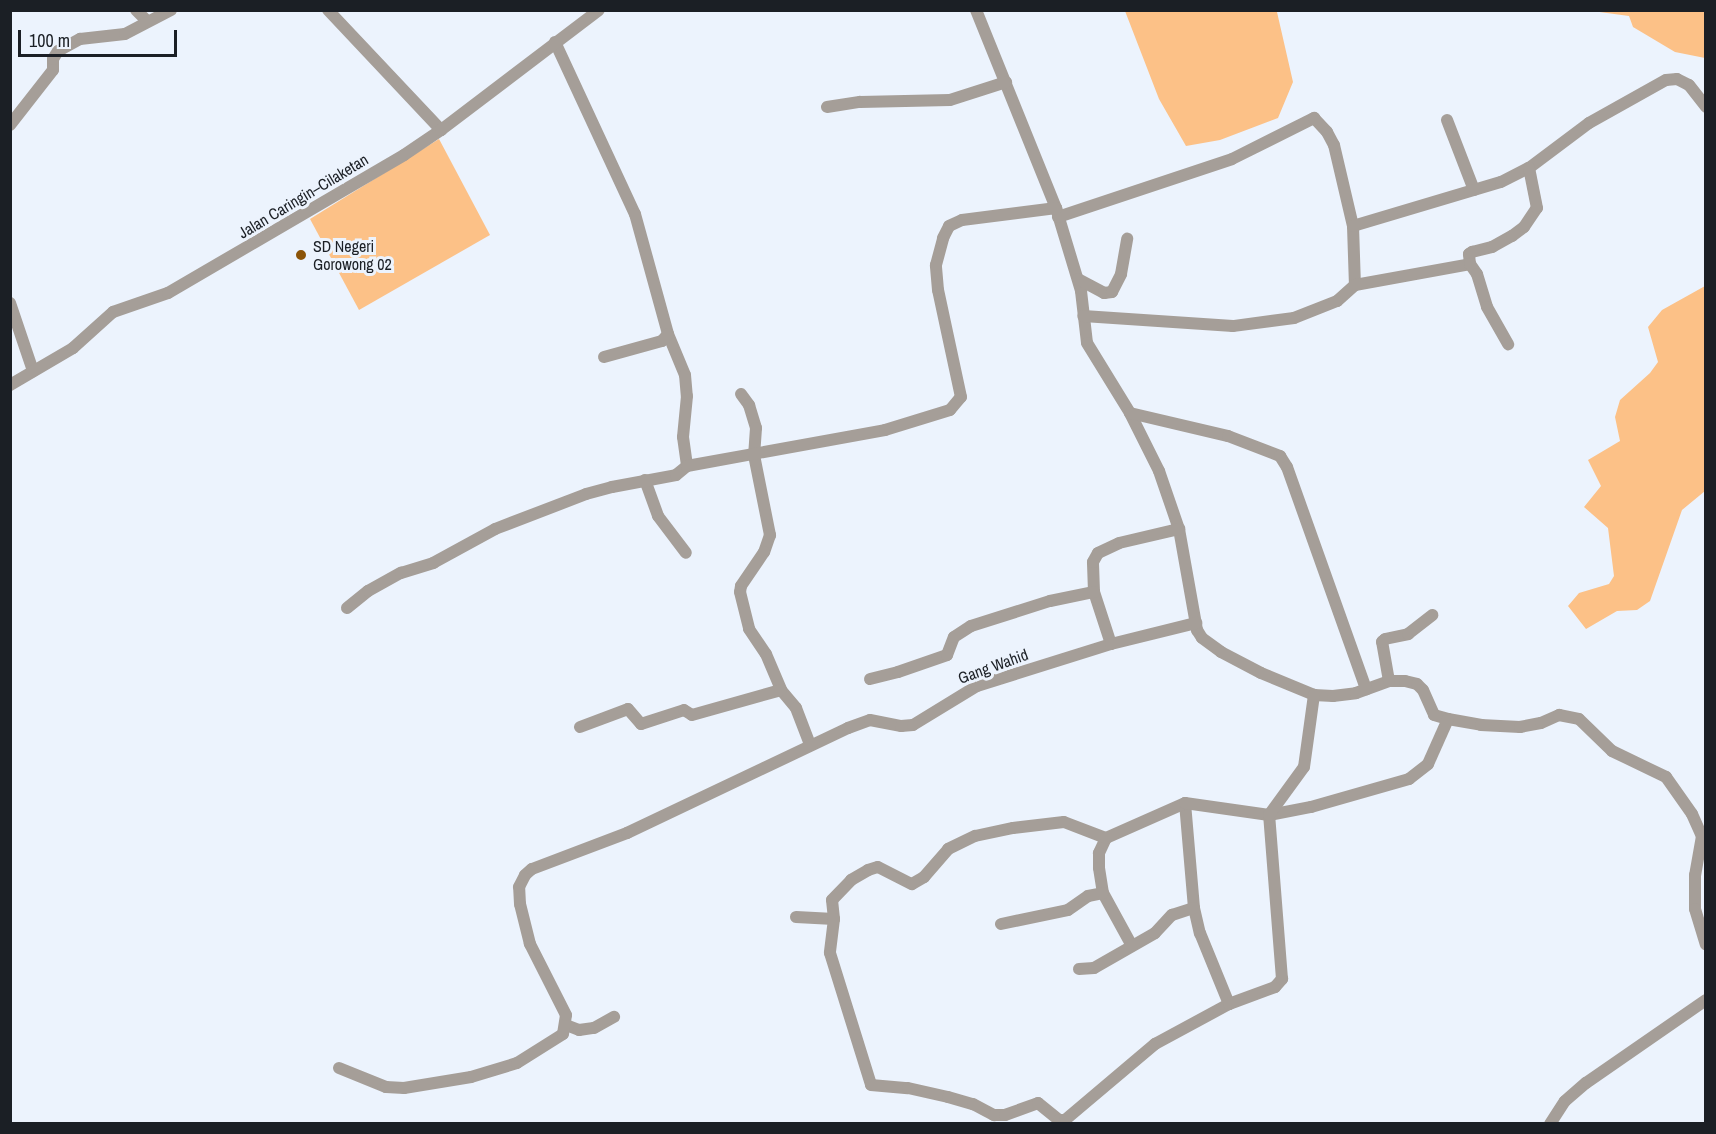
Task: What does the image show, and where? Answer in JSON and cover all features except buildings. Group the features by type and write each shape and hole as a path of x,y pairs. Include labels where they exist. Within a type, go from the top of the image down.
{"street":[{"path":"136,10 147,21"},
{"path":"10,125 53,70 53,59 58,51 80,39 125,34 171,10"},
{"path":"328,10 441,130"},
{"name":"Jalan Caringin–Cilaketan","path":"10,385 73,348 113,312 168,293 441,130 599,10"},
{"path":"976,10 1057,213 1078,279 1088,343 1130,413 1159,471 1179,529 1196,623 1202,638 1221,652 1261,673 1314,695 1333,696 1389,681 1417,684 1424,690 1434,715 1448,719 1481,726 1521,727 1541,723 1559,715 1568,715 1587,724 1611,751 1666,777 1680,793 1702,836 1695,875 1695,909 1706,944"},
{"path":"555,42 635,214 668,334 685,375 687,396 683,437 687,466"},
{"path":"1353,226 1501,182 1529,168 1589,123 1666,80 1677,79 1689,85 1706,107"},
{"path":"827,107 860,102 950,100 1006,82"},
{"path":"347,608 368,591 401,573 434,563 495,529 586,494 676,475 687,466 885,430 955,406 961,397 938,290 936,265 943,238 949,226 962,220 1057,213 1232,159 1314,118 1327,132 1334,145 1353,226 1354,285"},
{"path":"1447,120 1474,190"},
{"path":"1508,344 1487,307 1477,274 1470,264 1469,254 1492,247 1524,227 1537,208 1529,168"},
{"path":"1078,279 1104,293 1112,292 1121,273 1127,239"},
{"path":"1083,316 1209,325 1270,323 1294,318 1337,301 1354,285 1470,264"},
{"path":"10,303 33,371"},
{"path":"604,357 662,341 668,334"},
{"path":"741,394 751,411 756,428 754,455 770,535 764,552 741,586 740,592 748,629 766,654 781,690 796,708 810,745"},
{"path":"1130,413 1227,436 1280,456 1287,467 1366,689"},
{"path":"645,480 658,516 686,553"},
{"path":"1111,644 1094,592 1093,562 1098,553 1119,543 1179,529"},
{"path":"870,679 947,655 954,637 971,626 1050,601 1094,592"},
{"path":"1389,681 1382,642 1385,639 1408,634 1432,615"},
{"name":"Gang Wahid","path":"566,1025 566,1015 530,944 519,887 525,875 532,869 627,833 810,745 870,720 901,726 913,725 977,686 1111,644 1196,623"},
{"path":"580,727 628,708 641,724 684,710 692,715 781,690"},
{"path":"1106,838 1064,822 1013,828 975,836 948,849 924,877 912,884 878,867 851,880 832,900 834,919 830,953 871,1085 908,1088 973,1104 994,1119 1038,1103 1059,1120 1065,1120 1155,1044 1229,1004 1275,987 1282,979 1284,969 1276,925 1269,815 1305,766 1314,695"},
{"path":"1132,946 1102,893 1100,853 1106,838 1185,803 1269,815 1311,807 1415,776 1434,754 1448,719"},
{"path":"1185,803 1194,909 1200,933 1229,1004"},
{"path":"1001,924 1068,910 1088,896 1102,893"},
{"path":"1079,969 1094,968 1155,933 1172,915 1194,909"},
{"path":"796,917 834,919"},
{"path":"1550,1124 1565,1101 1586,1083 1706,1000"},
{"path":"339,1068 386,1087 404,1088 471,1077 517,1063 551,1044 563,1034 566,1025 579,1030 594,1028 614,1017"}],"shaded area":[{"path":"1125,11 1281,11 1277,12 1293,82 1278,118 1220,140 1186,146 1159,99"},
{"path":"1592,11 1705,11 1705,58 1675,52 1633,27 1629,16"},
{"path":"439,139 490,235 359,310 310,219"},
{"path":"1705,286 1705,491 1682,510 1650,601 1637,610 1617,611 1586,629 1568,606 1579,593 1609,584 1614,576 1608,528 1584,507 1601,486 1588,460 1620,441 1615,417 1620,400 1650,373 1658,362 1648,327 1662,310"}],"place":[{"name":"SD Negeri Gorowong 02","path":"301,255"}]}
